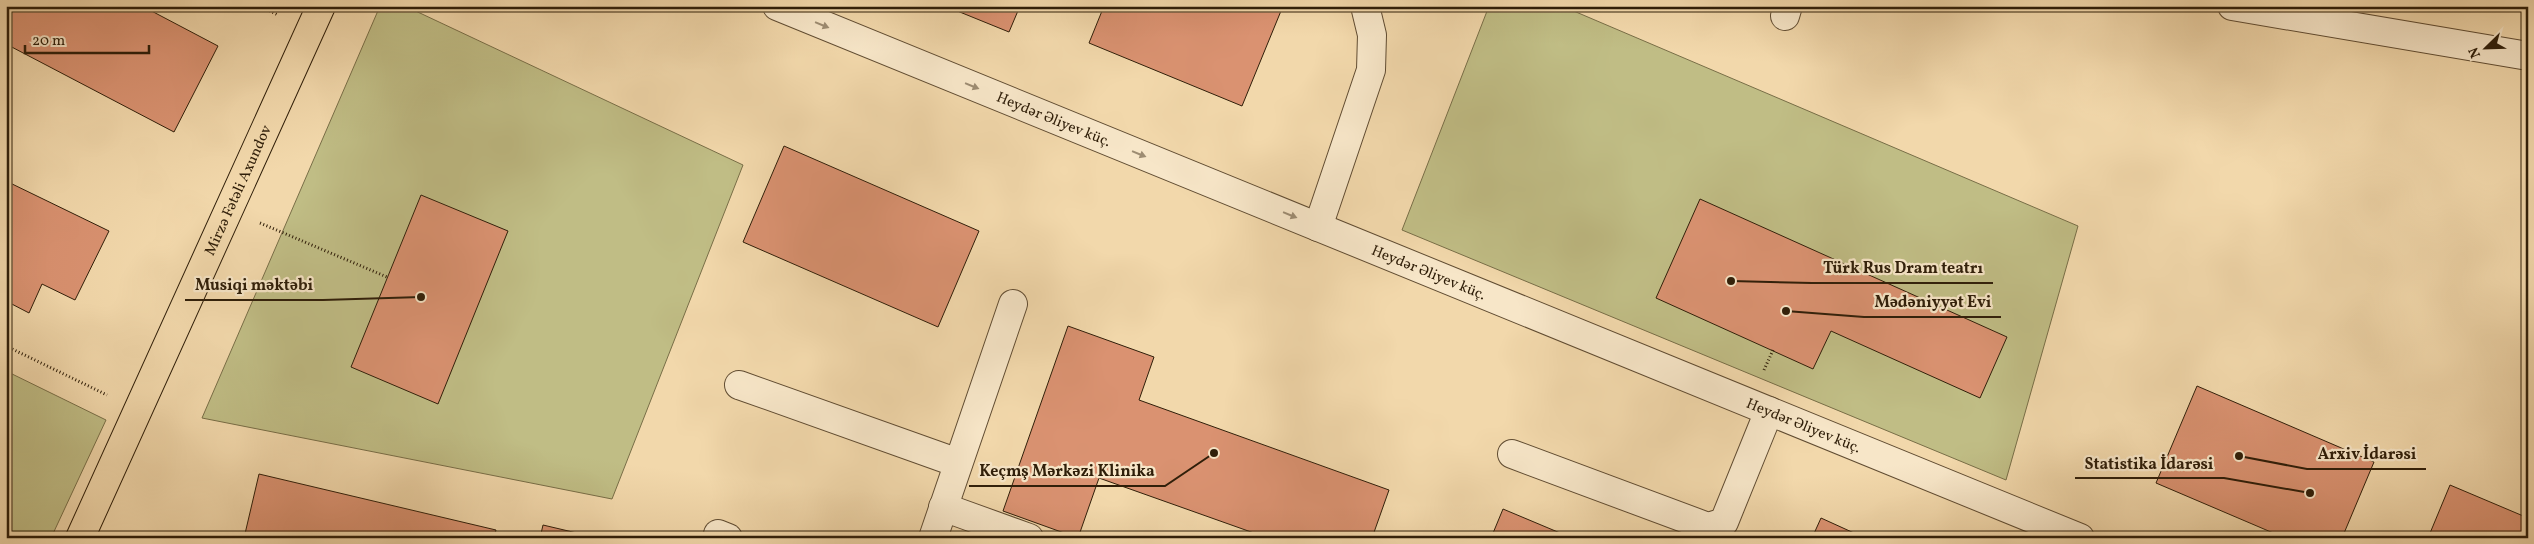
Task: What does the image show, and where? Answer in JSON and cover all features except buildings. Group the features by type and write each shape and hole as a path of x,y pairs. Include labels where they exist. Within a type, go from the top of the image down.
{"main road":[{"name":"Mirzə Fətəli Axundov","path":"80,538 321,6"}],"street":[{"name":"Heydər Əliyev küç.","path":"777,6 2080,538"},
{"path":"1318,227 1371,70 1372,35 1365,6"},
{"path":"2232,6 2528,56"},
{"path":"933,538 1013,304"},
{"path":"740,385 958,464"},
{"path":"1512,454 1708,527 1724,522 1769,410"},
{"path":"943,507 1029,538"}],"path":[{"path":"230,210 387,278"},
{"path":"6,346 139,410"}],"shaded area":[{"path":"380,6 405,6 743,165 612,499 202,418"},
{"path":"1489,6 1562,6 2078,226 2006,480 1402,230"},
{"path":"6,371 106,420 51,538 6,538"}],"place":[{"name":"Türk Rus Dram teatrı","path":"1731,281"},
{"name":"Musiqi məktəbi","path":"421,297"},
{"name":"Mədəniyyət Evi","path":"1786,311"},
{"name":"Keçmş Mərkəzi Klinika","path":"1214,453"},
{"name":"Arxiv İdarəsi","path":"2239,456"},
{"name":"Statistika İdarəsi","path":"2310,493"}]}
